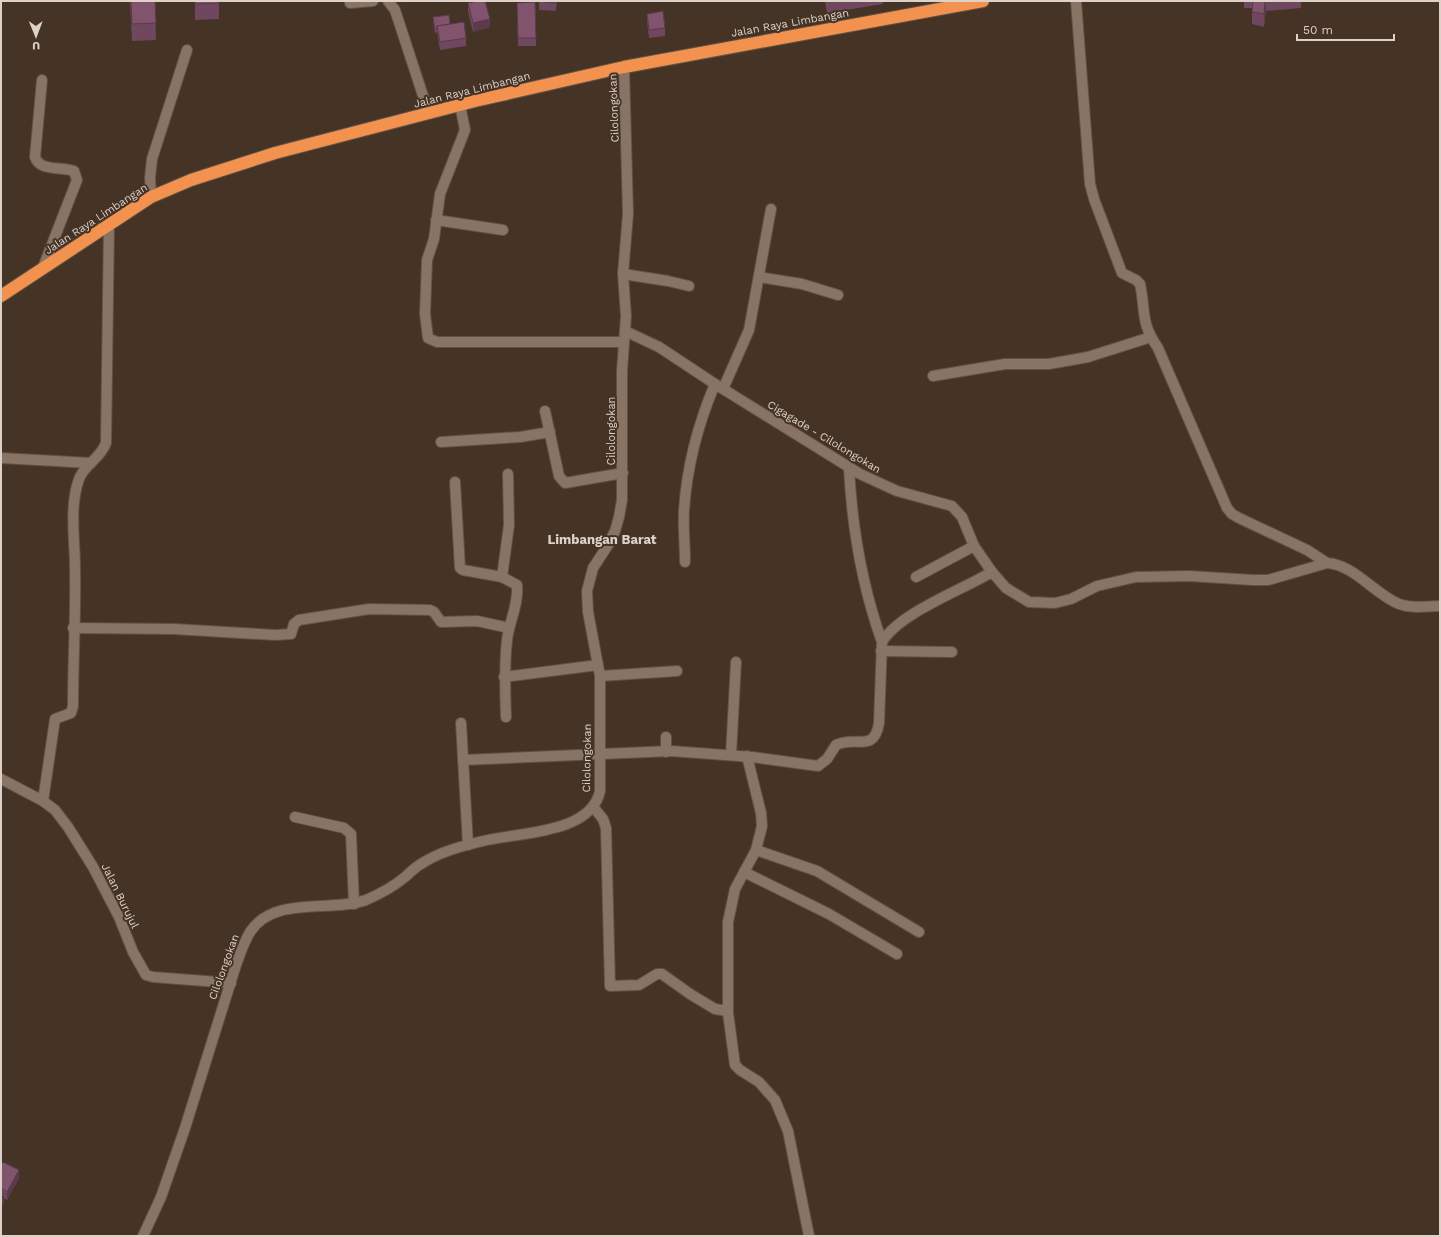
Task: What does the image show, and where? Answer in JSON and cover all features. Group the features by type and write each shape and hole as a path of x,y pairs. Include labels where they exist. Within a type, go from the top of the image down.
{"highway":[{"name":"Jalan Raya Limbangan","path":"1,296 151,197 198,177 275,153 460,105 624,67 984,1"}],"street":[{"path":"350,3 373,1"},
{"path":"388,1 395,10 429,114"},
{"path":"1076,1 1092,191 1122,274 1136,280 1140,284 1144,321 1158,348 1227,508 1232,514 1239,518 1307,550 1327,563 1337,564 1380,594 1401,605 1440,606"},
{"path":"151,197 150,178 152,159 187,50"},
{"name":"Cilolongokan","path":"143,1236 161,1197 183,1135 236,965 250,932 257,924 266,917 283,910 354,904 385,892 429,859 468,845 562,826 585,816 597,803 600,791 600,676 588,612 587,591 593,568 608,546 619,517 623,473 624,332 626,316 623,274 628,214 624,67"},
{"path":"42,80 35,156 36,162 43,166 74,171 77,180 42,270"},
{"path":"460,105 465,130 443,182 433,244 427,260 426,333 428,338 432,341 624,342"},
{"path":"686,562 684,510 690,464 703,413 719,387 749,330 771,209"},
{"path":"436,220 503,230"},
{"path":"43,801 55,719 69,714 72,710 75,505 79,480 82,473 101,454 106,443 109,224"},
{"path":"623,274 689,286"},
{"path":"759,277 802,284 838,295"},
{"name":"Cigagade - Cilolongokan","path":"624,332 660,347 719,387 848,468 879,484 897,491 952,506 962,517 974,546 992,572 1006,588 1020,598 1029,602 1055,604 1071,599 1097,586 1136,577 1189,576 1268,580 1327,563"},
{"path":"933,376 1005,364 1037,365 1082,358 1112,351 1151,337"},
{"path":"545,411 559,476 565,482 623,473"},
{"path":"441,442 520,438 550,432"},
{"path":"1,458 91,463"},
{"path":"848,468 851,504 859,555 882,646"},
{"path":"502,577 509,525 508,474"},
{"path":"454,482 460,568 463,570 502,577 517,585 517,596 509,628 504,677 506,717"},
{"path":"916,577 974,546"},
{"path":"463,760 666,752 747,756 818,766 828,759 834,748 839,744 872,740 876,736 879,723 882,646 886,634 913,615 992,572"},
{"path":"73,628 174,629 275,635 291,634 294,624 299,620 353,610 375,608 430,610 434,612 441,622 472,621 509,628"},
{"path":"882,646 952,652"},
{"path":"731,755 736,662"},
{"path":"504,677 598,665"},
{"path":"600,676 677,671"},
{"path":"461,722 468,845"},
{"path":"666,736 666,752"},
{"path":"747,756 760,813 761,832 756,850 735,889 728,922 728,1012 735,1064 740,1070 760,1082 766,1088 775,1100 788,1131 809,1236"},
{"name":"Jalan Burujul","path":"1,779 43,801 55,810 68,827 93,867 119,917 133,952 146,975 153,977 231,983"},
{"path":"594,808 603,820 606,828 610,986 639,985 657,974 662,974 712,1008 728,1012"},
{"path":"295,817 344,828 351,834 354,904"},
{"path":"756,850 817,871 919,932"},
{"path":"744,872 829,914 897,954"}],"building":[{"path":"131,1 155,1 156,23 132,24"},
{"path":"195,1 219,1 219,3 195,4"},
{"path":"485,1 490,19 473,23 468,3"},
{"path":"539,1 556,1 556,3"},
{"path":"1253,1 1265,1 1264,14 1252,12"},
{"path":"535,2 536,38 518,38 517,3"},
{"path":"663,11 665,28 649,30 647,14"},
{"path":"449,15 450,24 437,26 435,29 433,17"},
{"path":"464,22 466,38 440,42 437,26"},
{"path":"3,1162 19,1170 7,1192 1,1188 1,1165"}],"district":[{"name":"Limbangan Barat","path":"602,539"}]}
